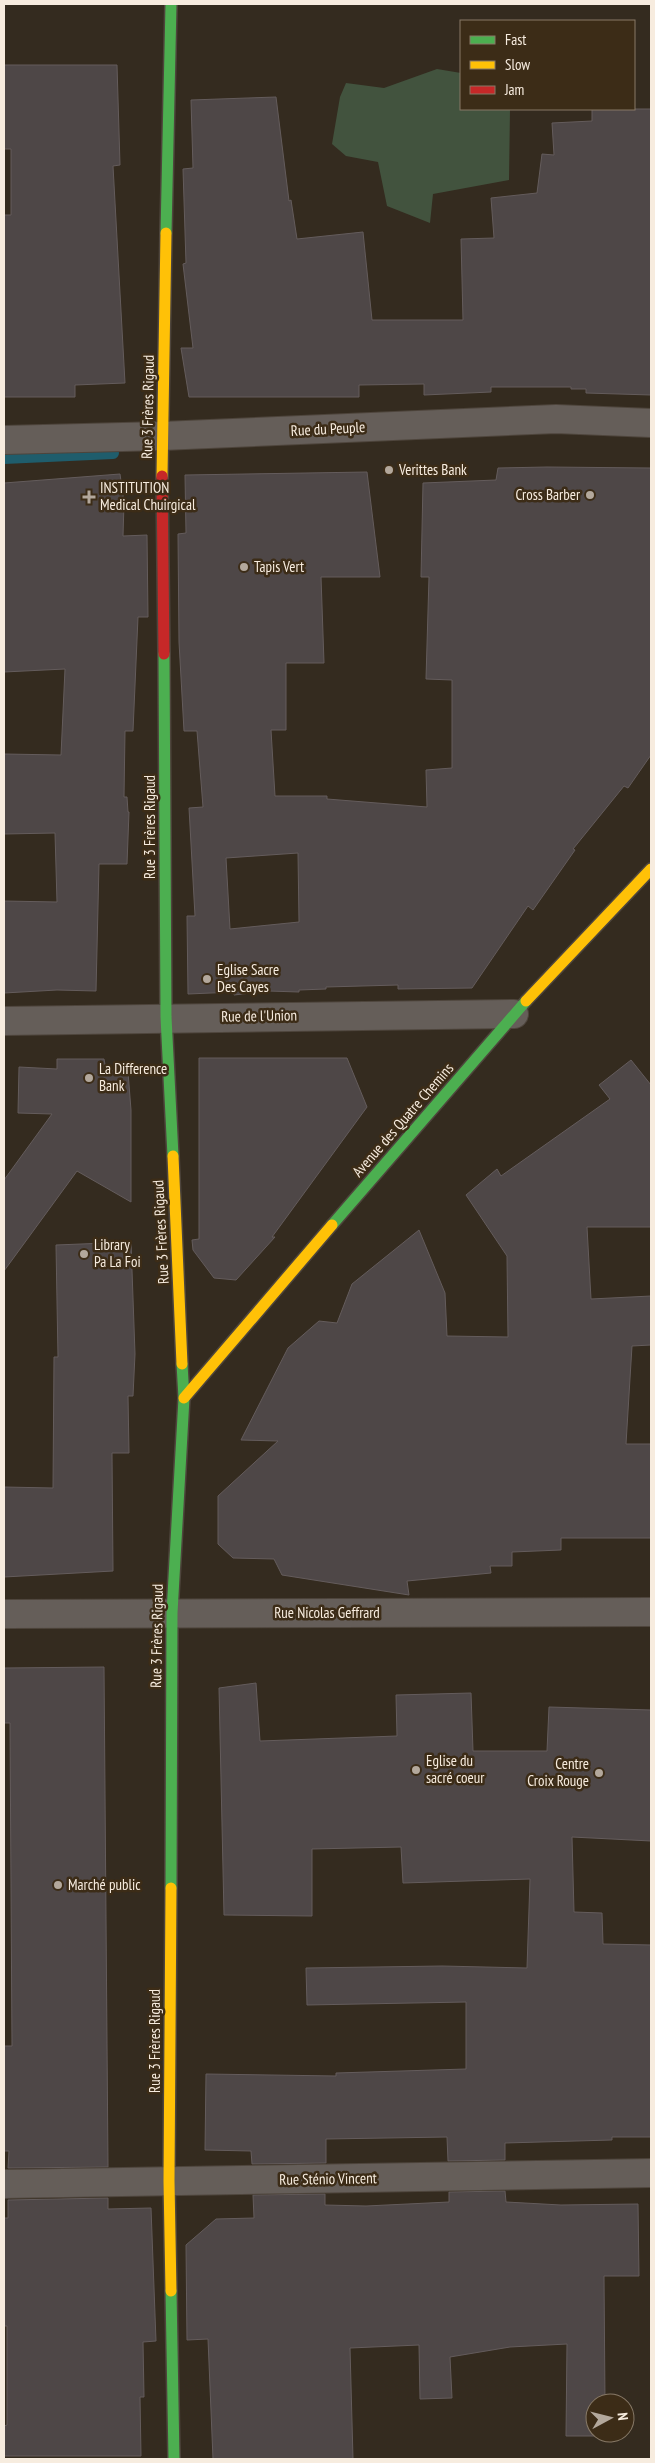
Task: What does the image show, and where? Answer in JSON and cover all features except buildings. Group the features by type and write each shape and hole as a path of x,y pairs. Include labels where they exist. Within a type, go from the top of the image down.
{"street":[{"name":"Rue 3 Frères Rigaud","path":"171,4 162,436 166,1017 184,1398 172,1613 170,2181 174,2459"},
{"name":"Rue du Peuple","path":"4,440 162,436 556,419 651,423"},
{"name":"Avenue des Quatre Chemins","path":"184,1398 514,1014 651,869"},
{"name":"Rue de l'Union","path":"4,1021 166,1017 514,1014"},
{"name":"Rue Nicolas Geffrard","path":"4,1614 651,1612"},
{"name":"Rue Sténio Vincent","path":"4,2184 651,2173"}],"green space":[{"path":"437,69 460,73 460,110 510,110 509,180 433,194 430,223 387,206 378,162 346,156 332,144 340,97 346,83 384,88"}],"waterway":[{"path":"4,458 113,453"}],"traffic: fast":[{"path":"166,233 171,4"},
{"path":"164,654 166,1017 173,1156"},
{"path":"332,1225 526,1001"},
{"path":"171,1888 172,1613 184,1398 182,1364"},
{"path":"171,2291 174,2459"}],"traffic: slow":[{"path":"162,476 166,233"},
{"path":"526,1001 651,869"},
{"path":"173,1156 182,1364"},
{"path":"184,1398 332,1225"},
{"path":"171,1888 169,2181 171,2291"}],"traffic: jam":[{"path":"162,476 164,654"}],"place":[{"name":"Verittes Bank","path":"389,470"},
{"name":"Cross Barber","path":"590,495"},
{"name":"INSTITUTION Medical Chuirgical","path":"89,497"},
{"name":"Tapis Vert","path":"244,567"},
{"name":"Eglise Sacre Des Cayes","path":"207,979"},
{"name":"La Difference Bank","path":"89,1078"},
{"name":"Library Pa La Foi","path":"84,1254"},
{"name":"Eglise du sacré coeur","path":"416,1770"},
{"name":"Centre Croix Rouge","path":"599,1773"},
{"name":"Marché public","path":"58,1885"}]}
